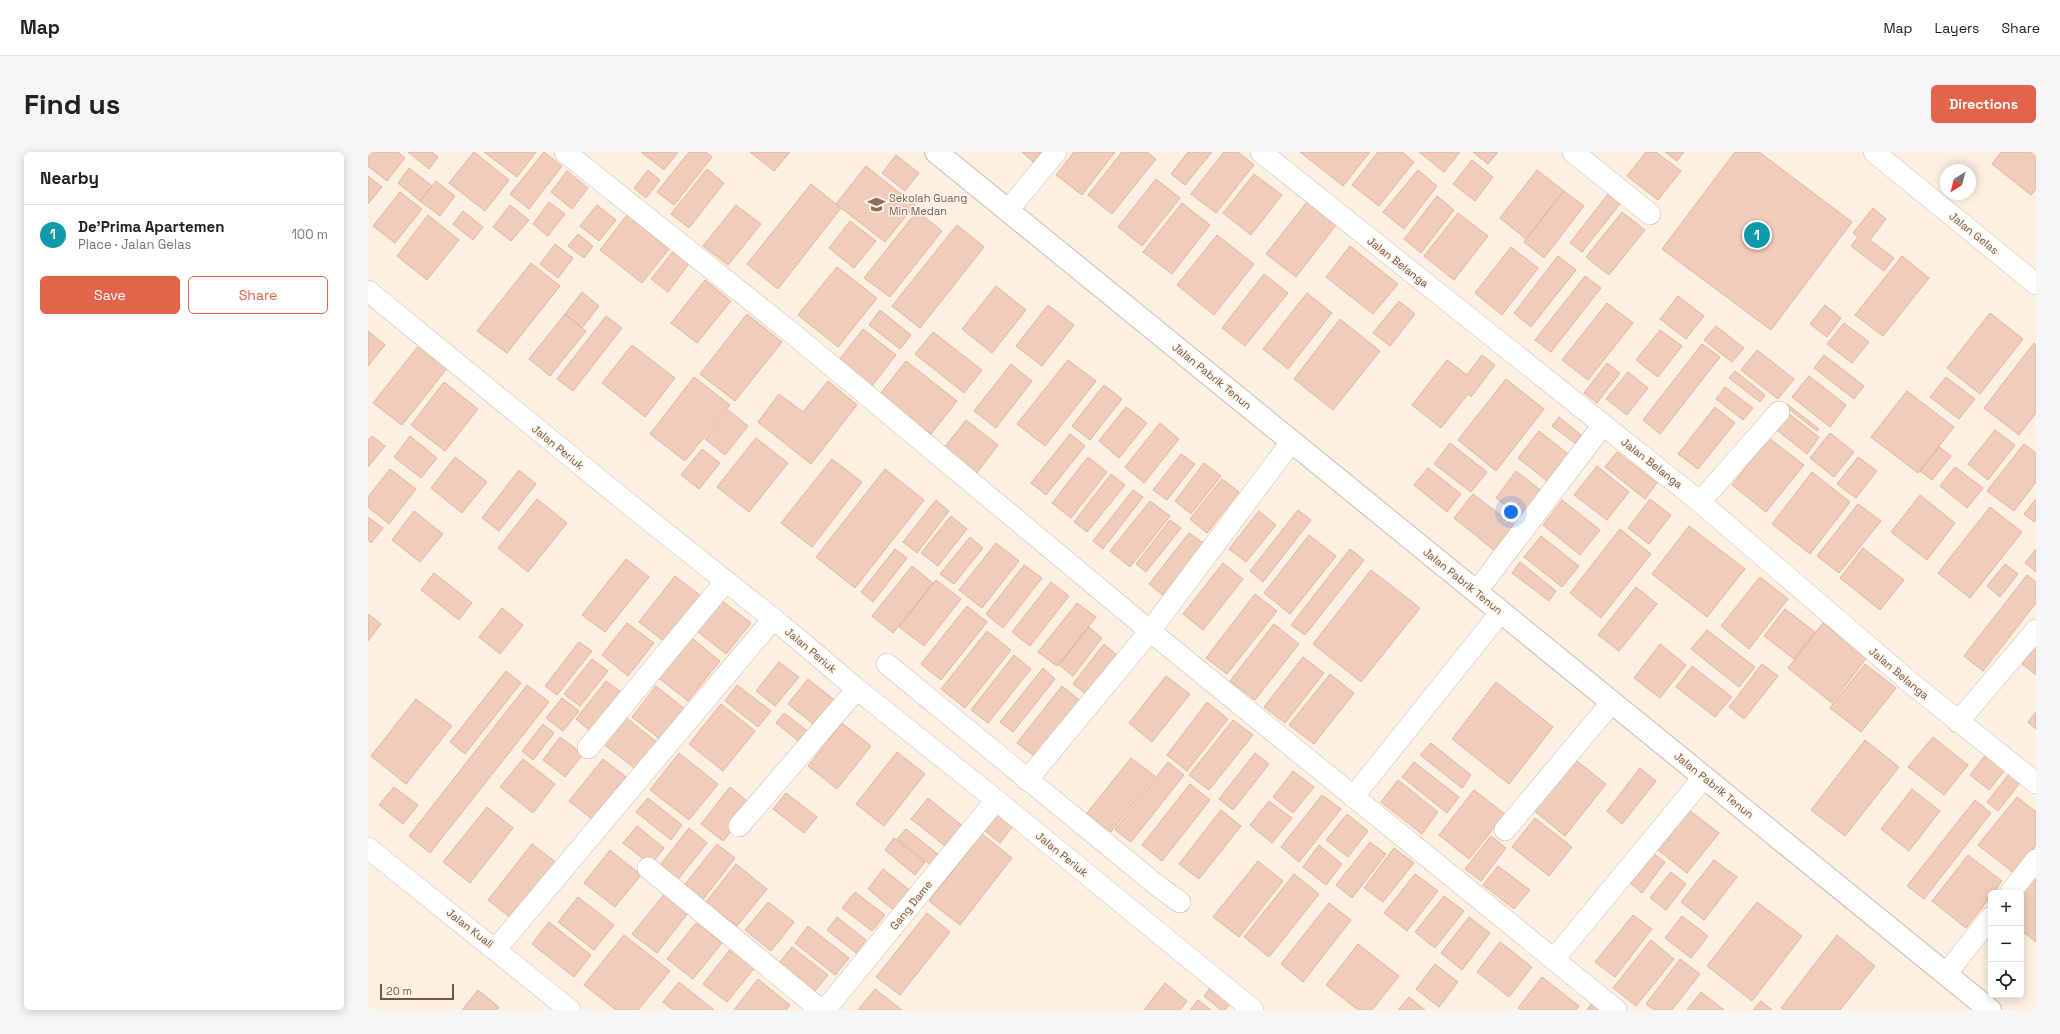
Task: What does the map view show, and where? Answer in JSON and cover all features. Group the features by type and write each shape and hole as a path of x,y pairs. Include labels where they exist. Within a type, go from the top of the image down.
{"street":[{"path":"565,152 792,333 1150,631 1616,1010"},
{"name":"Jalan Pabrik Tenun","path":"936,152 1990,1010"},
{"path":"1008,210 1056,152"},
{"name":"Jalan Belanga","path":"1261,152 1700,502 1958,722 2036,783"},
{"path":"1573,152 1650,214"},
{"name":"Jalan Gelas","path":"1874,152 2036,284"},
{"name":"Jalan Periuk","path":"368,291 1253,1010"},
{"path":"1700,502 1779,412"},
{"path":"1476,592 1603,425"},
{"path":"1027,780 1150,631 1292,442"},
{"path":"588,748 725,582"},
{"path":"1353,797 1501,612"},
{"path":"496,949 773,619"},
{"path":"1958,722 2036,630"},
{"path":"887,664 1159,888 1180,902"},
{"path":"740,826 856,689"},
{"path":"1505,830 1612,702"},
{"path":"1554,959 1704,777"},
{"name":"Gang Dame","path":"826,1010 996,800"},
{"name":"Jalan Kuali","path":"368,848 496,949 570,1010"},
{"path":"2012,890 2036,860"},
{"path":"648,868 821,1010"},
{"path":"1946,974 1988,921"}],"building":[{"path":"368,152 398,152 405,158 387,181 368,166"},
{"path":"408,152 432,152 438,157 429,169"},
{"path":"474,152 509,180 485,211 449,183"},
{"path":"484,152 536,152 517,177"},
{"path":"544,152 562,166 529,209 510,194"},
{"path":"641,152 678,152 664,170"},
{"path":"689,152 706,152 712,157 674,205 657,192"},
{"path":"750,152 790,152 774,171"},
{"path":"1022,152 1041,152 1033,162"},
{"path":"1074,152 1115,152 1082,195 1056,175"},
{"path":"1122,152 1147,152 1156,159 1112,214 1088,195"},
{"path":"1188,152 1212,152 1185,185 1171,174"},
{"path":"1224,152 1238,152 1254,165 1216,213 1191,194"},
{"path":"1300,152 1370,152 1343,186"},
{"path":"1378,152 1402,152 1414,162 1379,206 1352,185"},
{"path":"1419,152 1460,152 1444,172"},
{"path":"1473,152 1498,152 1488,164"},
{"path":"1646,152 1656,152 1681,171 1658,200 1627,176"},
{"path":"1665,152 1684,152 1677,161"},
{"path":"1735,152 1759,152 1852,222 1771,330 1662,249"},
{"path":"2001,152 2036,152 2036,189 2031,195 1992,164"},
{"path":"896,155 919,173 905,191 882,173"},
{"path":"1472,160 1493,177 1475,201 1453,184"},
{"name":"Sekolah Guang Min Medan","path":"866,166 915,205 885,242 836,204"},
{"path":"409,168 432,186 420,201 398,183"},
{"path":"707,169 724,183 689,228 671,214"},
{"path":"648,170 660,180 646,198 634,188"},
{"path":"1418,170 1437,186 1404,229 1383,212"},
{"path":"1537,170 1564,191 1526,239 1500,218"},
{"path":"567,171 588,188 572,209 551,192"},
{"path":"1254,174 1282,195 1251,235 1223,213"},
{"path":"368,176 382,187 368,204"},
{"path":"1156,179 1180,198 1142,246 1118,227"},
{"path":"436,181 455,196 440,216 420,201"},
{"path":"811,184 841,208 778,289 747,264"},
{"path":"1564,191 1584,206 1544,258 1524,242"},
{"path":"400,192 422,209 395,243 373,226"},
{"path":"1608,194 1620,204 1582,252 1570,243"},
{"path":"1437,196 1454,210 1421,253 1404,239"},
{"path":"549,202 565,214 548,236 533,224"},
{"path":"1307,202 1336,225 1296,277 1266,254"},
{"path":"1182,203 1210,225 1172,274 1143,252"},
{"path":"510,205 529,220 511,241 493,227"},
{"path":"597,205 616,220 599,241 580,226"},
{"path":"736,205 761,224 728,265 703,246"},
{"path":"1873,208 1886,219 1870,240 1894,258 1884,271 1851,246 1858,237 1853,233"},
{"path":"463,211 483,227 473,240 453,224"},
{"path":"917,211 942,231 890,297 864,278"},
{"path":"1622,212 1645,230 1609,275 1586,257"},
{"path":"1458,213 1488,236 1454,280 1424,256"},
{"path":"428,215 459,240 427,280 397,256"},
{"path":"627,215 669,249 642,283 600,250"},
{"path":"850,221 876,241 854,268 829,248"},
{"path":"957,225 984,247 920,328 892,306"},
{"path":"578,234 593,246 584,258 568,246"},
{"path":"1217,235 1254,264 1214,315 1177,285"},
{"path":"555,244 573,258 558,278 540,264"},
{"path":"1350,246 1398,284 1373,314 1326,277"},
{"path":"1511,247 1538,268 1502,315 1475,293"},
{"path":"675,249 691,261 668,292 651,279"},
{"path":"1558,256 1576,270 1531,327 1514,313"},
{"path":"1902,256 1929,278 1883,336 1855,315"},
{"path":"531,263 560,286 507,353 477,331"},
{"path":"837,267 877,298 838,347 798,315"},
{"path":"1264,274 1288,293 1245,346 1222,328"},
{"path":"1585,276 1601,288 1551,352 1535,340"},
{"path":"705,280 731,301 697,343 671,323"},
{"path":"996,286 1026,310 992,353 962,329"},
{"path":"582,292 599,306 582,328 565,314"},
{"path":"1307,293 1332,313 1288,369 1263,349"},
{"path":"1678,296 1704,316 1686,339 1660,319"},
{"path":"1399,301 1415,314 1390,346 1373,333"},
{"path":"1607,303 1633,323 1588,380 1562,360"},
{"path":"1048,305 1074,325 1042,366 1016,346"},
{"path":"1825,305 1841,318 1827,337 1810,324"},
{"path":"880,310 911,335 900,349 869,325"},
{"path":"1990,313 2023,339 1980,394 1947,368"},
{"path":"565,314 586,331 550,376 529,359"},
{"path":"747,314 782,342 735,401 700,374"},
{"path":"606,316 622,328 573,391 557,379"},
{"path":"1340,319 1380,351 1333,410 1294,379"},
{"path":"1844,323 1869,342 1852,363 1827,344"},
{"path":"1716,326 1744,348 1732,362 1704,340"},
{"path":"863,329 896,355 869,390 836,364"},
{"path":"1660,330 1682,346 1658,377 1636,360"},
{"path":"368,331 385,345 368,366"},
{"path":"933,332 982,370 964,393 915,354"},
{"path":"2034,343 2036,345 2036,413 2019,435 1984,408"},
{"path":"420,344 449,366 402,425 373,403"},
{"path":"1702,344 1720,357 1660,434 1643,420"},
{"path":"632,345 675,378 645,417 602,383"},
{"path":"1757,350 1794,379 1778,399 1741,370"},
{"path":"1482,355 1495,365 1471,397 1468,394 1441,428 1412,405 1447,360 1467,375"},
{"path":"1824,355 1864,386 1854,399 1814,368"},
{"path":"1068,360 1096,381 1045,446 1017,424"},
{"path":"906,361 957,401 931,434 880,394"},
{"path":"1607,363 1620,373 1597,403 1584,393"},
{"path":"1011,364 1032,381 996,428 974,411"},
{"path":"1735,371 1765,395 1760,402 1729,378"},
{"path":"1628,372 1648,388 1627,415 1606,399"},
{"path":"1809,376 1846,405 1830,427 1792,397"},
{"path":"694,377 730,405 685,461 650,434"},
{"path":"1946,377 1975,399 1959,419 1930,397"},
{"path":"1506,379 1544,409 1496,471 1458,440"},
{"path":"828,381 857,405 811,464 758,422 779,394 803,412"},
{"path":"444,382 478,409 445,451 411,425"},
{"path":"1104,385 1122,399 1090,440 1072,426"},
{"path":"1725,387 1753,408 1743,420 1716,399"},
{"path":"1907,391 1954,427 1918,473 1871,437"},
{"path":"1787,404 1819,429 1817,431 1785,406"},
{"path":"1126,407 1147,423 1119,458 1099,441"},
{"path":"1715,407 1735,423 1698,469 1678,454"},
{"path":"728,410 748,426 725,455 705,439"},
{"path":"1785,411 1819,437 1807,454 1773,427"},
{"path":"1559,417 1581,435 1575,443 1552,426"},
{"path":"966,420 998,445 973,478 940,453"},
{"path":"1160,423 1179,439 1144,483 1125,467"},
{"path":"1995,430 2015,445 1988,480 1968,464"},
{"path":"1539,431 1572,457 1551,484 1518,458"},
{"path":"1830,433 1854,452 1834,477 1810,458"},
{"path":"1070,434 1085,446 1046,495 1031,483"},
{"path":"372,436 385,446 368,467 368,440"},
{"path":"410,436 437,458 421,478 394,457"},
{"path":"756,438 788,463 749,512 717,487"},
{"path":"1769,438 1804,465 1766,512 1732,485"},
{"path":"1450,443 1487,472 1471,492 1434,464"},
{"path":"2024,444 2036,453 2036,482 2014,511 1987,491"},
{"path":"1939,447 1951,456 1932,480 1920,471"},
{"path":"702,449 720,463 699,489 681,475"},
{"path":"1617,452 1657,483 1645,499 1605,467"},
{"path":"1181,454 1195,464 1167,500 1153,490"},
{"path":"455,457 487,482 462,513 431,488"},
{"path":"1088,457 1107,472 1071,518 1052,503"},
{"path":"1858,457 1877,471 1856,498 1837,484"},
{"path":"832,459 862,482 812,547 781,523"},
{"path":"1204,463 1221,476 1191,514 1175,501"},
{"path":"1597,466 1629,492 1607,520 1574,495"},
{"path":"1955,467 1983,488 1967,508 1940,486"},
{"path":"1428,468 1461,494 1447,512 1414,485"},
{"path":"390,469 416,489 389,524 368,507 368,497"},
{"path":"885,469 924,500 855,588 816,557"},
{"path":"519,470 536,484 499,531 482,518"},
{"path":"1516,471 1543,492 1522,518 1496,498"},
{"path":"1812,472 1850,502 1810,554 1772,524"},
{"path":"1111,474 1125,485 1087,532 1074,522"},
{"path":"1222,479 1239,492 1207,533 1190,519"},
{"path":"1133,490 1143,497 1103,549 1093,541"},
{"path":"1473,494 1515,526 1495,551 1454,518"},
{"path":"1920,495 1955,523 1927,560 1891,532"},
{"path":"537,499 567,523 528,572 498,548"},
{"path":"1650,499 1671,515 1649,544 1628,528"},
{"path":"2036,499 2036,519 2034,522 2024,514"},
{"path":"936,500 949,511 917,553 903,542"},
{"path":"1562,500 1600,530 1580,555 1543,525"},
{"path":"1150,501 1170,516 1130,567 1110,551"},
{"path":"1858,504 1881,521 1839,573 1817,556"},
{"path":"1990,507 2022,532 1970,598 1938,573"},
{"path":"1298,510 1311,520 1263,582 1250,571"},
{"path":"414,511 443,534 420,562 392,540"},
{"path":"1259,511 1276,525 1246,562 1229,549"},
{"path":"951,516 967,529 938,566 921,553"},
{"path":"368,517 383,528 371,543 368,540"},
{"path":"1170,520 1181,528 1146,572 1136,564"},
{"path":"1689,526 1745,569 1707,617 1652,574"},
{"path":"1620,529 1651,554 1601,618 1570,593"},
{"path":"1189,533 1209,547 1168,599 1149,584"},
{"path":"1309,535 1336,556 1290,614 1264,593"},
{"path":"1541,536 1579,566 1562,587 1524,557"},
{"path":"970,537 983,548 954,584 940,574"},
{"path":"996,543 1019,561 982,608 959,590"},
{"path":"1863,548 1904,580 1880,610 1840,578"},
{"path":"895,549 907,558 873,602 861,592"},
{"path":"1350,549 1364,560 1305,635 1291,625"},
{"path":"2036,549 2036,572 2025,563"},
{"path":"626,559 649,577 605,632 582,615"},
{"path":"1520,562 1556,591 1549,601 1512,573"},
{"path":"1223,563 1243,579 1203,630 1183,614"},
{"path":"2005,564 2018,574 2000,597 1987,586"},
{"path":"1024,565 1042,578 1003,628 986,614"},
{"path":"912,566 933,583 893,633 872,616"},
{"path":"1371,570 1420,608 1361,682 1313,644"},
{"path":"434,573 472,603 459,620 421,590"},
{"path":"2027,575 2036,582 2036,603 1983,671 1964,656"},
{"path":"675,576 701,596 665,642 639,622"},
{"path":"1760,577 1788,599 1749,649 1721,626"},
{"path":"936,580 961,599 924,646 899,627"},
{"path":"1051,582 1069,596 1030,646 1012,632"},
{"path":"1636,587 1657,604 1619,651 1598,635"},
{"path":"1255,594 1277,611 1227,674 1206,658"},
{"path":"721,600 751,623 726,654 697,631"},
{"path":"1077,603 1096,617 1057,666 1038,652"},
{"path":"967,606 987,622 941,680 921,664"},
{"path":"502,608 523,625 500,654 479,637"},
{"path":"1785,609 1815,632 1794,659 1764,636"},
{"path":"368,614 381,624 368,641"},
{"path":"627,623 654,643 628,676 602,655"},
{"path":"1823,623 1867,657 1832,703 1788,668"},
{"path":"1274,624 1299,644 1255,700 1230,681"},
{"path":"1089,627 1102,638 1073,676 1059,665"},
{"path":"1707,630 1755,667 1739,687 1691,649"},
{"path":"987,631 1011,650 965,708 941,689"},
{"path":"688,635 720,661 688,701 656,676"},
{"path":"579,642 592,651 557,695 545,686"},
{"path":"1104,644 1117,655 1086,694 1073,684"},
{"path":"1660,644 1686,665 1660,698 1634,678"},
{"path":"2036,646 2036,675 2022,664"},
{"path":"1014,655 1031,669 988,723 971,710"},
{"path":"1303,657 1324,673 1285,723 1264,707"},
{"path":"592,659 608,671 580,706 564,694"},
{"path":"779,662 799,677 775,706 756,691"},
{"path":"1762,664 1778,676 1744,719 1729,707"},
{"path":"1865,664 1896,688 1861,732 1830,708"},
{"path":"1692,666 1732,697 1715,717 1676,687"},
{"path":"1043,668 1055,679 1013,732 1000,722"},
{"path":"506,671 521,683 465,754 450,742"},
{"path":"1330,674 1354,693 1314,744 1289,725"},
{"path":"1166,676 1190,694 1152,742 1129,723"},
{"path":"808,679 837,702 817,727 788,704"},
{"path":"606,681 625,695 594,734 576,719"},
{"path":"1496,682 1553,727 1509,784 1452,739"},
{"path":"527,685 549,702 430,853 409,836"},
{"path":"737,685 771,711 758,727 725,701"},
{"path":"656,686 685,709 661,740 632,717"},
{"path":"1062,686 1083,703 1038,759 1017,743"},
{"path":"562,698 579,711 563,731 546,718"},
{"path":"416,699 452,726 406,784 371,756"},
{"path":"1207,702 1228,719 1187,771 1167,755"},
{"path":"721,704 755,731 723,771 689,744"},
{"path":"2036,712 2036,729 2028,722"},
{"path":"784,713 809,732 801,743 776,723"},
{"path":"624,716 658,743 637,770 602,743"},
{"path":"1233,720 1253,735 1209,790 1189,775"},
{"path":"842,723 871,746 837,789 808,766"},
{"path":"543,724 554,733 533,760 522,751"},
{"path":"560,737 583,754 565,777 543,760"},
{"path":"1933,737 1968,765 1944,795 1908,767"},
{"path":"1865,740 1899,767 1845,836 1811,810"},
{"path":"1431,743 1471,775 1462,788 1420,755"},
{"path":"1990,749 2009,765 1989,790 1970,775"},
{"path":"897,752 925,774 884,826 856,804"},
{"path":"679,753 718,784 689,820 650,790"},
{"path":"1255,753 1269,764 1233,810 1219,799"},
{"path":"1572,757 1606,784 1565,836 1532,809"},
{"path":"1131,758 1155,776 1111,832 1087,813"},
{"path":"523,759 555,784 533,813 500,787"},
{"path":"603,759 626,777 592,819 569,801"},
{"path":"1168,762 1184,775 1131,842 1115,830"},
{"path":"1414,762 1459,797 1447,813 1402,777"},
{"path":"1640,768 1656,781 1622,824 1607,811"},
{"path":"2012,770 2023,779 1998,811 1987,802"},
{"path":"1293,771 1314,787 1293,813 1273,797"},
{"path":"1398,780 1438,812 1422,834 1381,802"},
{"path":"1190,784 1210,800 1162,861 1142,845"},
{"path":"394,787 418,805 403,824 379,805"},
{"path":"730,787 752,805 723,841 701,824"},
{"path":"1912,789 1940,811 1909,851 1881,829"},
{"path":"1474,790 1505,814 1469,859 1439,835"},
{"path":"786,793 817,817 804,833 773,809"},
{"path":"1322,795 1341,809 1299,862 1281,847"},
{"path":"2017,797 2036,812 2036,845 2014,873 1978,845"},
{"path":"648,798 682,825 671,840 636,812"},
{"path":"928,798 965,828 949,849 911,819"},
{"path":"1975,800 1991,813 1924,899 1907,886"},
{"path":"1269,801 1292,818 1272,843 1250,825"},
{"path":"995,804 1017,821 1000,843 979,826"},
{"path":"487,807 513,828 470,883 443,862"},
{"path":"1221,810 1241,826 1199,879 1179,864"},
{"path":"1689,810 1719,833 1687,873 1658,850"},
{"path":"1347,814 1368,831 1348,857 1326,840"},
{"path":"1535,818 1572,847 1549,876 1512,847"},
{"path":"637,826 664,848 651,865 623,843"},
{"path":"689,828 707,843 675,883 657,869"},
{"path":"906,829 939,855 931,865 897,839"},
{"path":"982,834 1012,858 960,925 929,901"},
{"path":"1491,836 1506,848 1481,881 1465,869"},
{"path":"894,838 925,862 915,875 885,850"},
{"path":"1370,842 1386,854 1352,898 1336,885"},
{"path":"532,844 557,863 512,919 488,900"},
{"path":"717,844 735,858 701,902 682,888"},
{"path":"1319,845 1342,864 1326,885 1303,867"},
{"path":"1394,848 1414,863 1383,902 1364,888"},
{"path":"610,850 641,875 615,907 584,883"},
{"path":"1651,852 1665,862 1642,893 1628,881"},
{"path":"1968,855 2002,881 1995,890 1988,890 1988,900 1966,928 1932,901"},
{"path":"1714,860 1737,877 1704,920 1681,902"},
{"path":"1258,861 1283,881 1239,937 1213,917"},
{"path":"736,864 767,889 737,926 706,902"},
{"path":"1498,866 1530,890 1514,909 1483,885"},
{"path":"883,869 912,892 896,912 868,889"},
{"path":"1671,872 1686,884 1666,910 1650,898"},
{"path":"1294,874 1319,894 1269,957 1244,937"},
{"path":"1415,874 1438,891 1407,931 1384,913"},
{"path":"2033,878 2036,880 2036,942 2024,932 2023,890"},
{"path":"667,891 691,909 657,953 632,934"},
{"path":"855,892 885,915 872,931 842,908"},
{"path":"1444,896 1464,911 1435,948 1415,932"},
{"path":"578,897 614,925 594,950 558,922"},
{"path":"768,902 794,922 771,951 745,930"},
{"path":"1757,902 1802,936 1752,1001 1707,966"},
{"path":"1329,903 1351,920 1303,982 1281,964"},
{"path":"927,913 950,932 900,995 876,977"},
{"path":"1633,915 1652,929 1615,977 1595,962"},
{"path":"1682,916 1708,936 1691,958 1665,938"},
{"path":"837,917 866,940 856,953 827,930"},
{"path":"1469,917 1490,933 1462,970 1441,953"},
{"path":"549,922 591,955 574,977 532,944"},
{"path":"696,923 722,943 693,979 667,959"},
{"path":"808,926 849,958 835,975 795,943"},
{"path":"624,935 670,971 638,1010 616,1010 584,985"},
{"path":"1837,935 1875,966 1840,1010 1784,1010 1781,1008"},
{"path":"1651,940 1674,959 1636,1006 1613,988"},
{"path":"1500,942 1532,967 1509,997 1477,972"},
{"path":"1358,944 1399,976 1372,1010 1358,1010 1326,985"},
{"path":"732,947 756,966 727,1002 703,984"},
{"path":"792,947 828,975 815,991 779,963"},
{"path":"1680,959 1700,974 1672,1010 1654,1010 1646,1004"},
{"path":"1435,964 1458,982 1439,1007 1416,989"},
{"path":"1542,977 1579,1006 1576,1010 1521,1010 1518,1008"},
{"path":"758,979 790,1005 786,1010 734,1010"},
{"path":"679,982 714,1010 673,1010 663,1002"},
{"path":"1165,983 1187,1001 1180,1010 1144,1010"},
{"path":"1213,984 1233,1000 1225,1010 1221,1010 1204,996"},
{"path":"875,989 902,1010 858,1010"},
{"path":"478,990 499,1007 497,1010 462,1010"},
{"path":"1701,992 1724,1010 1687,1010"},
{"path":"1409,997 1425,1010 1398,1010"},
{"path":"1198,1000 1211,1010 1190,1010"},
{"path":"1761,1001 1772,1010 1753,1010"},
{"path":"1592,1003 1602,1010 1587,1010"}],"place":[{"name":"Sekolah Guang Min Medan","path":"876,204"},
{"name":"De'Prima Apartemen","path":"1757,235"}]}
